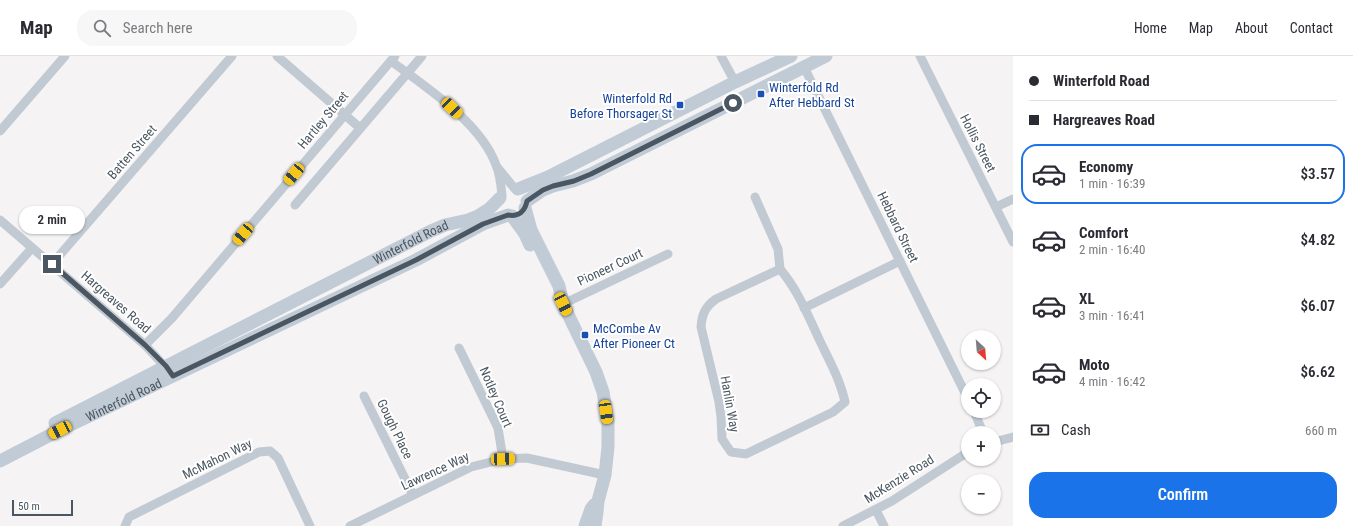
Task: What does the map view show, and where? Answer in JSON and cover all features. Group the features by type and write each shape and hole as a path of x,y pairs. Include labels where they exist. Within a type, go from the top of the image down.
{"main road":[{"path":"595,526 598,501 605,475 609,434 602,388 596,372 563,304 552,289 525,234 510,215 502,210 500,202 501,197 508,190 516,189 548,176 735,82 791,56"},
{"path":"510,215 520,214 526,204 543,190 574,181 591,174 826,56"},
{"path":"516,189 524,194 531,230 559,286 563,304"},
{"name":"Winterfold Road","path":"0,461 170,372 431,231 445,225 468,220 478,216 489,209 501,197"},
{"name":"Winterfold Road","path":"0,451 416,260 483,224 510,215"},
{"path":"590,526 584,526 591,509 598,501"}],"street":[{"path":"0,131 65,56"},
{"name":"Batten Street","path":"52,264 232,56"},
{"path":"277,56 360,128"},
{"path":"295,205 422,56"},
{"path":"721,56 735,82"},
{"name":"Hollis Street","path":"920,56 1013,242"},
{"path":"393,58 407,73 452,108 467,123 486,146 497,167 516,189"},
{"name":"Hartley Street","path":"145,345 172,318 393,58"},
{"name":"Hebbard Street","path":"804,67 961,385"},
{"path":"497,167 501,197"},
{"path":"755,197 778,249 780,269"},
{"path":"996,207 1013,199"},
{"name":"Hargreaves Road","path":"0,220 145,345 170,372"},
{"path":"0,284 32,248"},
{"name":"Pioneer Court","path":"563,304 668,254"},
{"path":"804,308 900,261"},
{"name":"Hanlin Way","path":"780,269 789,280 804,308 842,386 845,402 833,412 746,454 731,452 722,440 719,402 701,327 703,312 716,299 780,269"},
{"name":"Notley Court","path":"460,348 498,428 503,459"},
{"name":"Gough Place","path":"364,396 413,495"},
{"path":"1001,441 1013,438"},
{"name":"McMahon Way","path":"125,526 129,517 259,452 270,451 278,458 310,526"},
{"name":"McKenzie Road","path":"843,526 892,501 961,457"},
{"name":"Lawrence Way","path":"350,526 471,467 503,459 528,458 605,475"},
{"path":"876,510 884,526"}],"place":[{"name":"Winterfold Rd After Hebbard St","path":"761,94"},
{"name":"Winterfold Rd Before Thorsager St","path":"680,105"},
{"name":"McCombe Av After Pioneer Ct","path":"585,335"}],"route":[{"path":"52,264 145,345 166,366 173,376 416,260 483,224 508,215 516,216 523,212 527,201 543,190 574,181 591,174 733,103"}]}
